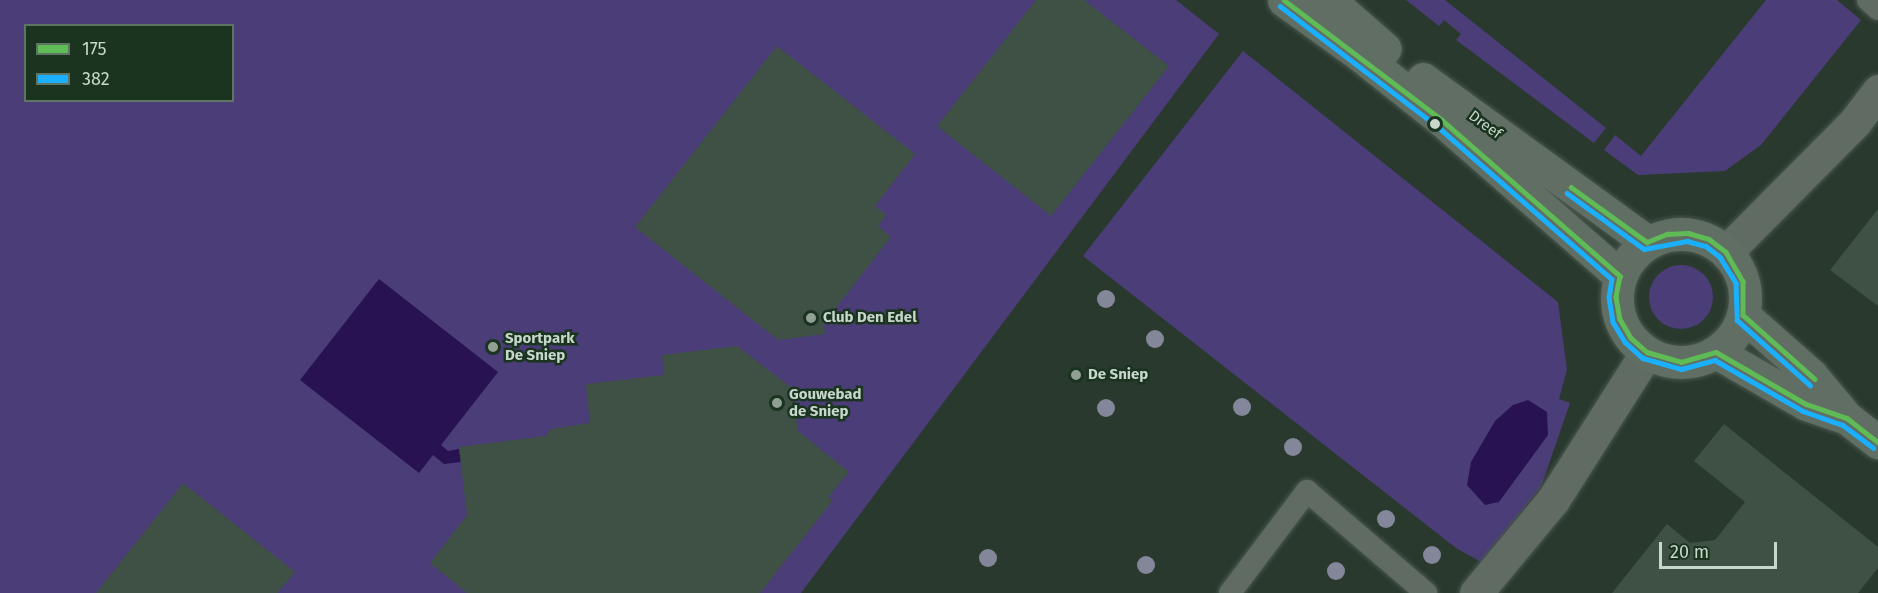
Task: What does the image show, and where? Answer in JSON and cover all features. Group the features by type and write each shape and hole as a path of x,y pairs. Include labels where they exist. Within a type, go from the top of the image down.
{"main road":[{"name":"Dreef","path":"1284,0 1359,54 1442,120 1620,276"},
{"name":"Dreef","path":"1329,0 1415,73 1647,242"},
{"path":"1688,233 1709,239 1726,252 1743,281 1743,315 1733,336 1716,352 1681,362 1647,352 1630,338 1620,319 1616,297 1620,276 1631,257 1647,242 1667,234 1688,233"},
{"path":"1743,315 1811,375 1847,418 1878,442"},
{"path":"1716,352 1806,404 1847,418"}],"street":[{"path":"1726,252 1855,122 1878,92"},
{"path":"1476,593 1553,500 1647,352"}],"lane":[{"path":"1868,0 1878,9"},
{"path":"1230,593 1307,491 1426,593"}],"shaded area":[{"name":"Sportpark De Sniep","path":"0,0 1176,0 1219,34 801,593 0,593"},
{"path":"1406,0 1445,0 1606,128 1594,143 1456,40 1461,34 1444,20 1439,26"},
{"path":"1766,0 1837,0 1861,20 1761,145 1725,171 1638,175 1604,150 1615,135 1641,156"},
{"path":"1243,51 1558,302 1567,370 1559,399 1570,403 1541,487 1481,562 1456,548 1083,256"},
{"path":"1675,265 1687,265 1704,274 1711,285 1713,297 1711,309 1704,320 1687,329 1675,329 1663,324 1654,315 1649,303 1649,291 1654,279 1663,270"},
{"path":"379,279 498,372 441,445 448,451 459,449 461,462 444,464 433,455 419,473 300,380"},
{"path":"1528,400 1547,412 1548,435 1499,502 1485,505 1467,485 1471,462 1495,421 1513,405"}],"building":[{"path":"1036,0 1084,0 1169,66 1051,216 937,126"},
{"path":"777,46 915,154 875,206 886,215 878,226 891,237 824,323 825,334 778,340 635,227"},
{"path":"1878,209 1878,306 1830,270"},
{"path":"737,346 793,389 798,431 849,472 828,497 833,500 760,593 467,593 430,563 467,515 459,447 546,436 551,429 590,423 586,384 664,375 662,355"},
{"path":"1724,424 1878,547 1878,568 1858,593 1612,593 1667,524 1690,543 1715,540 1745,502 1694,461"},
{"path":"183,483 295,572 277,593 96,593"}],"transit line":[{"name":"175","path":"1284,0 1442,120 1620,276 1616,297 1620,319 1631,338 1647,352 1681,362 1716,352 1806,404 1847,418 1878,442"},
{"name":"382","path":"1280,6 1437,126 1612,279 1609,297 1613,322 1625,342 1643,358 1681,369 1715,360 1803,411 1843,425 1873,448"},
{"name":"175","path":"1571,187 1647,242 1667,234 1688,233 1709,239 1726,252 1743,281 1743,315 1815,379"},
{"name":"382","path":"1567,193 1644,249 1687,241 1706,246 1720,257 1736,283 1737,320 1810,385"}],"place":[{"name":"Club Den Edel","path":"811,318"},
{"name":"Sportpark De Sniep","path":"493,347"},
{"name":"De Sniep","path":"1076,375"},
{"name":"Gouwebad de Sniep","path":"777,403"}]}
